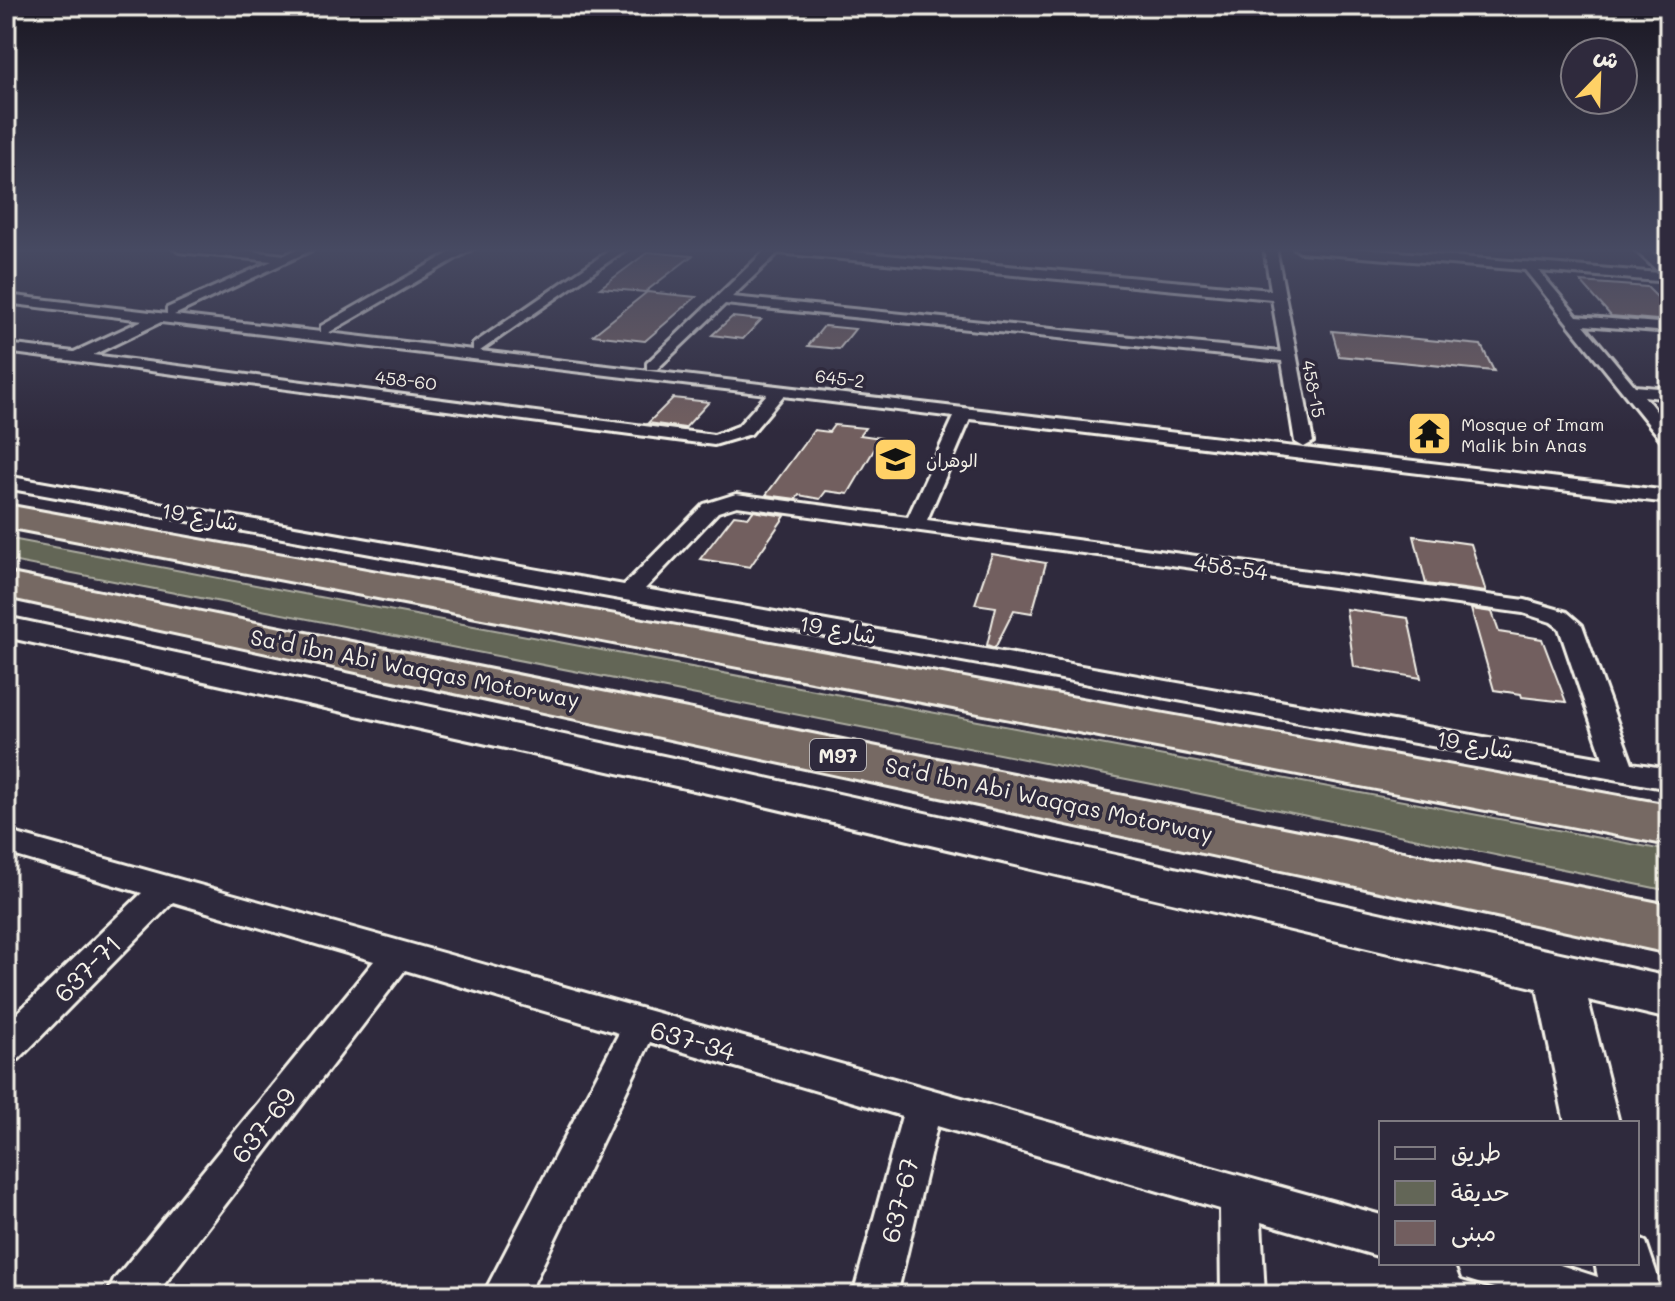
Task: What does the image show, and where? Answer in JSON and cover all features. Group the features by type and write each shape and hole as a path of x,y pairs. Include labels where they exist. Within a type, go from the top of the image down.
{"highway":[{"path":"6,516 1669,825"},
{"name":"Sa'd ibn Abi Waqqas Motorway","path":"6,585 1669,929"}],"street":[{"name":"645-2","path":"110,309 326,329 374,339 652,366 1669,485"},
{"name":"645-2","path":"128,309 964,414 1669,497"},
{"path":"75,357 178,309"},
{"path":"326,329 362,309"},
{"path":"478,347 534,309"},
{"path":"652,366 712,309"},
{"path":"808,309 1288,357"},
{"name":"458-15","path":"1279,309 1304,442"},
{"path":"1563,309 1669,438"},
{"path":"1572,320 1669,328"},
{"name":"458-60","path":"6,348 714,440 732,439 743,434 779,390"},
{"path":"1630,390 1669,394"},
{"path":"915,524 964,414"},
{"name":"شارع 19","path":"6,482 1669,779"},
{"name":"458-54","path":"630,592 711,508 736,500 1525,607 1559,617 1570,625 1621,770"},
{"path":"6,627 739,786 1669,998"},
{"name":"637-34","path":"6,842 1379,1235"},
{"name":"637-71","path":"6,1048 167,888"},
{"name":"637-69","path":"129,1295 398,955"},
{"path":"1557,972 1592,1121"},
{"path":"505,1295 641,1025"},
{"name":"637-67","path":"875,1295 923,1106"},
{"path":"1240,1197 1243,1295"},
{"path":"1484,1265 1592,1295"},
{"path":"1626,1265 1633,1295"}],"green space":[{"path":"6,538 1669,851 1669,891 1152,784 6,560"}],"building":[{"path":"626,309 682,309 645,341 593,335"},
{"path":"1605,309 1669,309 1669,321 1611,316"},
{"path":"732,317 761,320 743,339 712,335"},
{"path":"824,326 855,329 839,349 808,346"},
{"path":"1332,331 1481,345 1494,371 1339,356"},
{"path":"673,398 709,402 685,428 648,423"},
{"path":"834,425 865,428 860,435 881,438 848,494 826,491 820,499 799,495 796,499 766,495 814,430 829,432"},
{"path":"753,511 785,516 750,567 700,559 734,515 749,517"},
{"path":"1414,536 1471,544 1486,592 1426,584"},
{"path":"992,554 1046,563 1032,613 1014,610 995,648 987,645 996,607 975,604"},
{"path":"1346,609 1408,618 1421,678 1354,667"},
{"path":"1471,609 1492,612 1499,632 1542,639 1566,702 1494,690"}],"place":[{"name":"Mosque of Imam Malik bin Anas","path":"1430,434"},
{"name":"الوهران","path":"895,460"}]}
